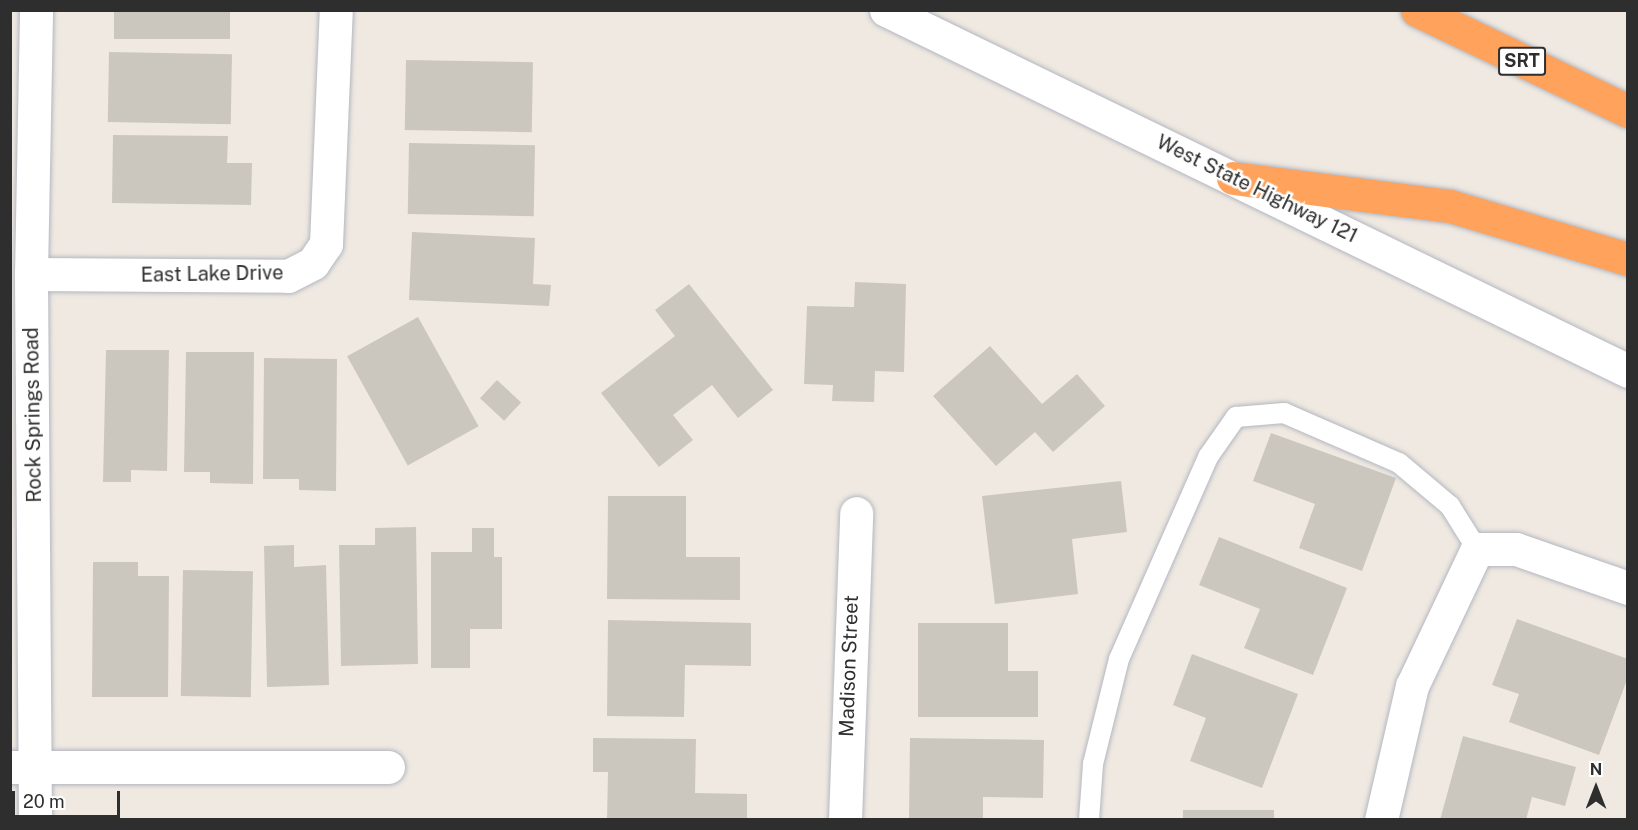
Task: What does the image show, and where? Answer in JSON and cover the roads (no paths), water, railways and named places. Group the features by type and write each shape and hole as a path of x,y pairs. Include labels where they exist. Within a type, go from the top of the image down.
{"highway":[{"name":"SRT","path":"1417,10 1628,111"},
{"path":"1233,178 1450,206 1628,259"}],"street":[{"name":"Rock Springs Road","path":"35,819 23,767 36,10"},
{"name":"East Lake Drive","path":"32,274 288,276 313,263 327,244 336,10"},
{"name":"West State Highway 121","path":"886,10 1628,371"},
{"name":"Madison Street","path":"845,819 856,513"},
{"path":"1381,819 1412,686 1477,549 1516,549 1628,588"},
{"path":"23,767 388,767"}],"lane":[{"path":"1089,819 1093,764 1119,659 1208,457 1236,417 1284,413 1399,463 1450,506 1477,549"}]}
